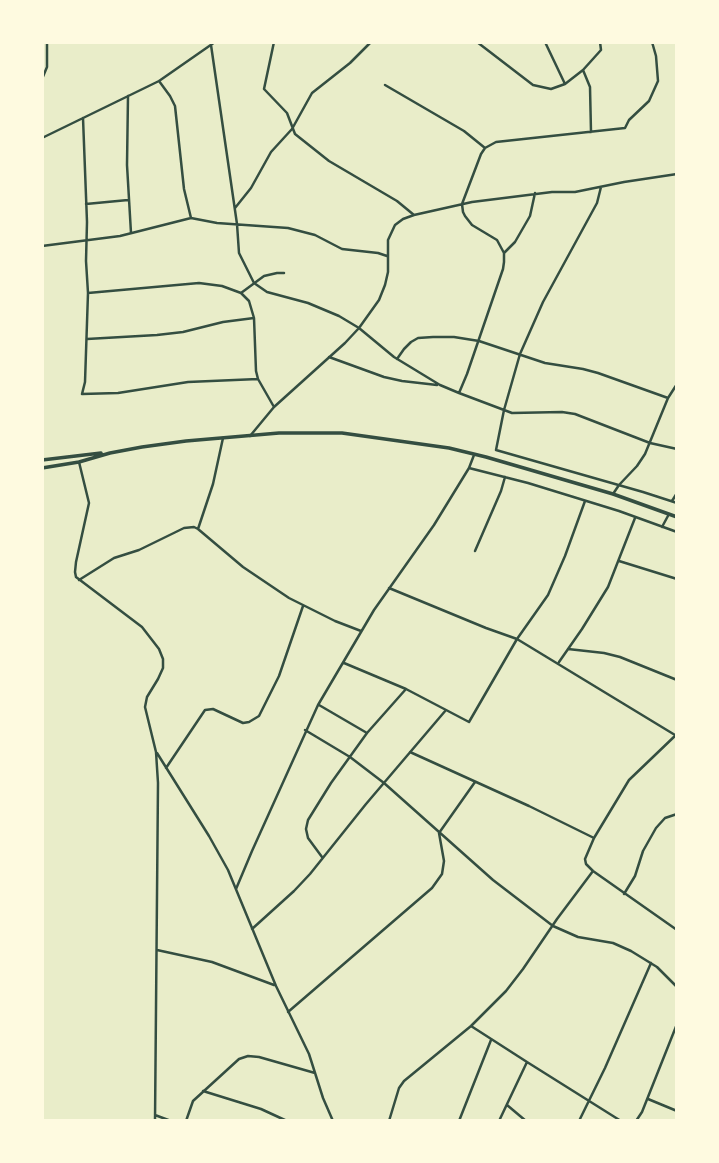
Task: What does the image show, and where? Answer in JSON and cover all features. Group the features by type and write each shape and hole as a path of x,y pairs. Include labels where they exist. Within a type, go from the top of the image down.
{"main road":[{"path":"42,460 223,437 279,433 342,433 474,454 613,494 677,517"},
{"path":"42,468 79,462 110,453"}],"street":[{"path":"42,79 47,67 47,42"},
{"path":"42,138 159,81 215,42"},
{"path":"274,42 264,89 287,113 298,138 329,161 397,201 414,215"},
{"path":"234,209 251,188 271,152 292,129 312,93 350,64 371,42"},
{"path":"477,42 533,85 551,89 565,84 583,70 601,50 600,42"},
{"path":"545,42 565,84"},
{"path":"459,393 503,270 504,253 497,240 468,221 462,204 485,148 496,142 625,128 629,120 649,101 658,81 652,42"},
{"path":"211,45 239,253 254,283 273,294 328,310 359,328 397,359 440,385 459,393 519,414 575,414 650,443 677,449"},
{"path":"583,70 590,88 591,132"},
{"path":"159,81 175,106 184,189 191,218"},
{"path":"385,85 464,131 485,148"},
{"path":"128,96 128,200 131,233"},
{"path":"83,118 88,293 85,382 82,394 118,393 188,382 258,379"},
{"path":"250,436 274,407 359,328 379,300 388,272 388,240 395,225 414,215 462,204 535,193 575,192 677,174"},
{"path":"601,187 597,203 543,302 520,354 496,450 677,503"},
{"path":"504,253 515,242 527,222 535,193"},
{"path":"86,204 128,200"},
{"path":"42,246 131,233 191,218 217,223 288,228 315,235 342,249 387,256"},
{"path":"241,293 270,274 284,273"},
{"path":"88,293 199,283 222,285 241,293 249,301 254,318 258,379 274,407"},
{"path":"87,339 183,332 254,318"},
{"path":"397,359 411,342 418,338 453,337 479,341 545,363 598,373 668,398"},
{"path":"329,357 384,377 440,385"},
{"path":"613,494 637,466 677,383"},
{"path":"198,529 213,484 223,437"},
{"path":"236,889 318,705 361,631 435,525 474,454"},
{"path":"79,462 89,503 75,575 142,627 159,649 163,659 159,679 147,697 145,707 156,752 158,783 155,1121"},
{"path":"468,468 505,477 677,532"},
{"path":"475,551 505,477"},
{"path":"671,501 677,493"},
{"path":"343,663 406,688 469,722 517,639 548,596 561,568 584,502"},
{"path":"662,527 669,514"},
{"path":"558,664 608,587 635,518"},
{"path":"79,580 114,558 139,550 189,527 198,529 243,568 278,592 361,631"},
{"path":"619,561 677,579"},
{"path":"389,588 517,639 676,734 629,780 594,838 585,859 593,871 677,930"},
{"path":"166,768 205,710 214,709 243,723 259,716 279,676 303,606"},
{"path":"568,649 620,657 677,680"},
{"path":"323,858 308,838 308,820 367,733 406,688"},
{"path":"318,705 367,733"},
{"path":"252,929 294,891 446,710"},
{"path":"305,730 350,757 384,783 493,880 552,926 578,937 613,943 651,963 677,987"},
{"path":"156,752 228,870 276,986 309,1054 332,1121"},
{"path":"410,752 594,838"},
{"path":"288,1012 432,888 442,874 444,861 439,833 475,782"},
{"path":"624,894 656,828 665,818 677,814"},
{"path":"389,1121 399,1088 404,1081 471,1026 506,991 593,871"},
{"path":"157,950 212,962 276,986"},
{"path":"579,1121 651,963"},
{"path":"636,1121 677,1024"},
{"path":"471,1026 621,1121"},
{"path":"459,1121 491,1040"},
{"path":"186,1121 193,1101 239,1059 248,1056 285,1063 315,1073"},
{"path":"499,1121 527,1062"},
{"path":"203,1091 261,1109 287,1121"},
{"path":"647,1099 677,1111"},
{"path":"506,1105 526,1121"},
{"path":"155,1115 171,1121"}]}
